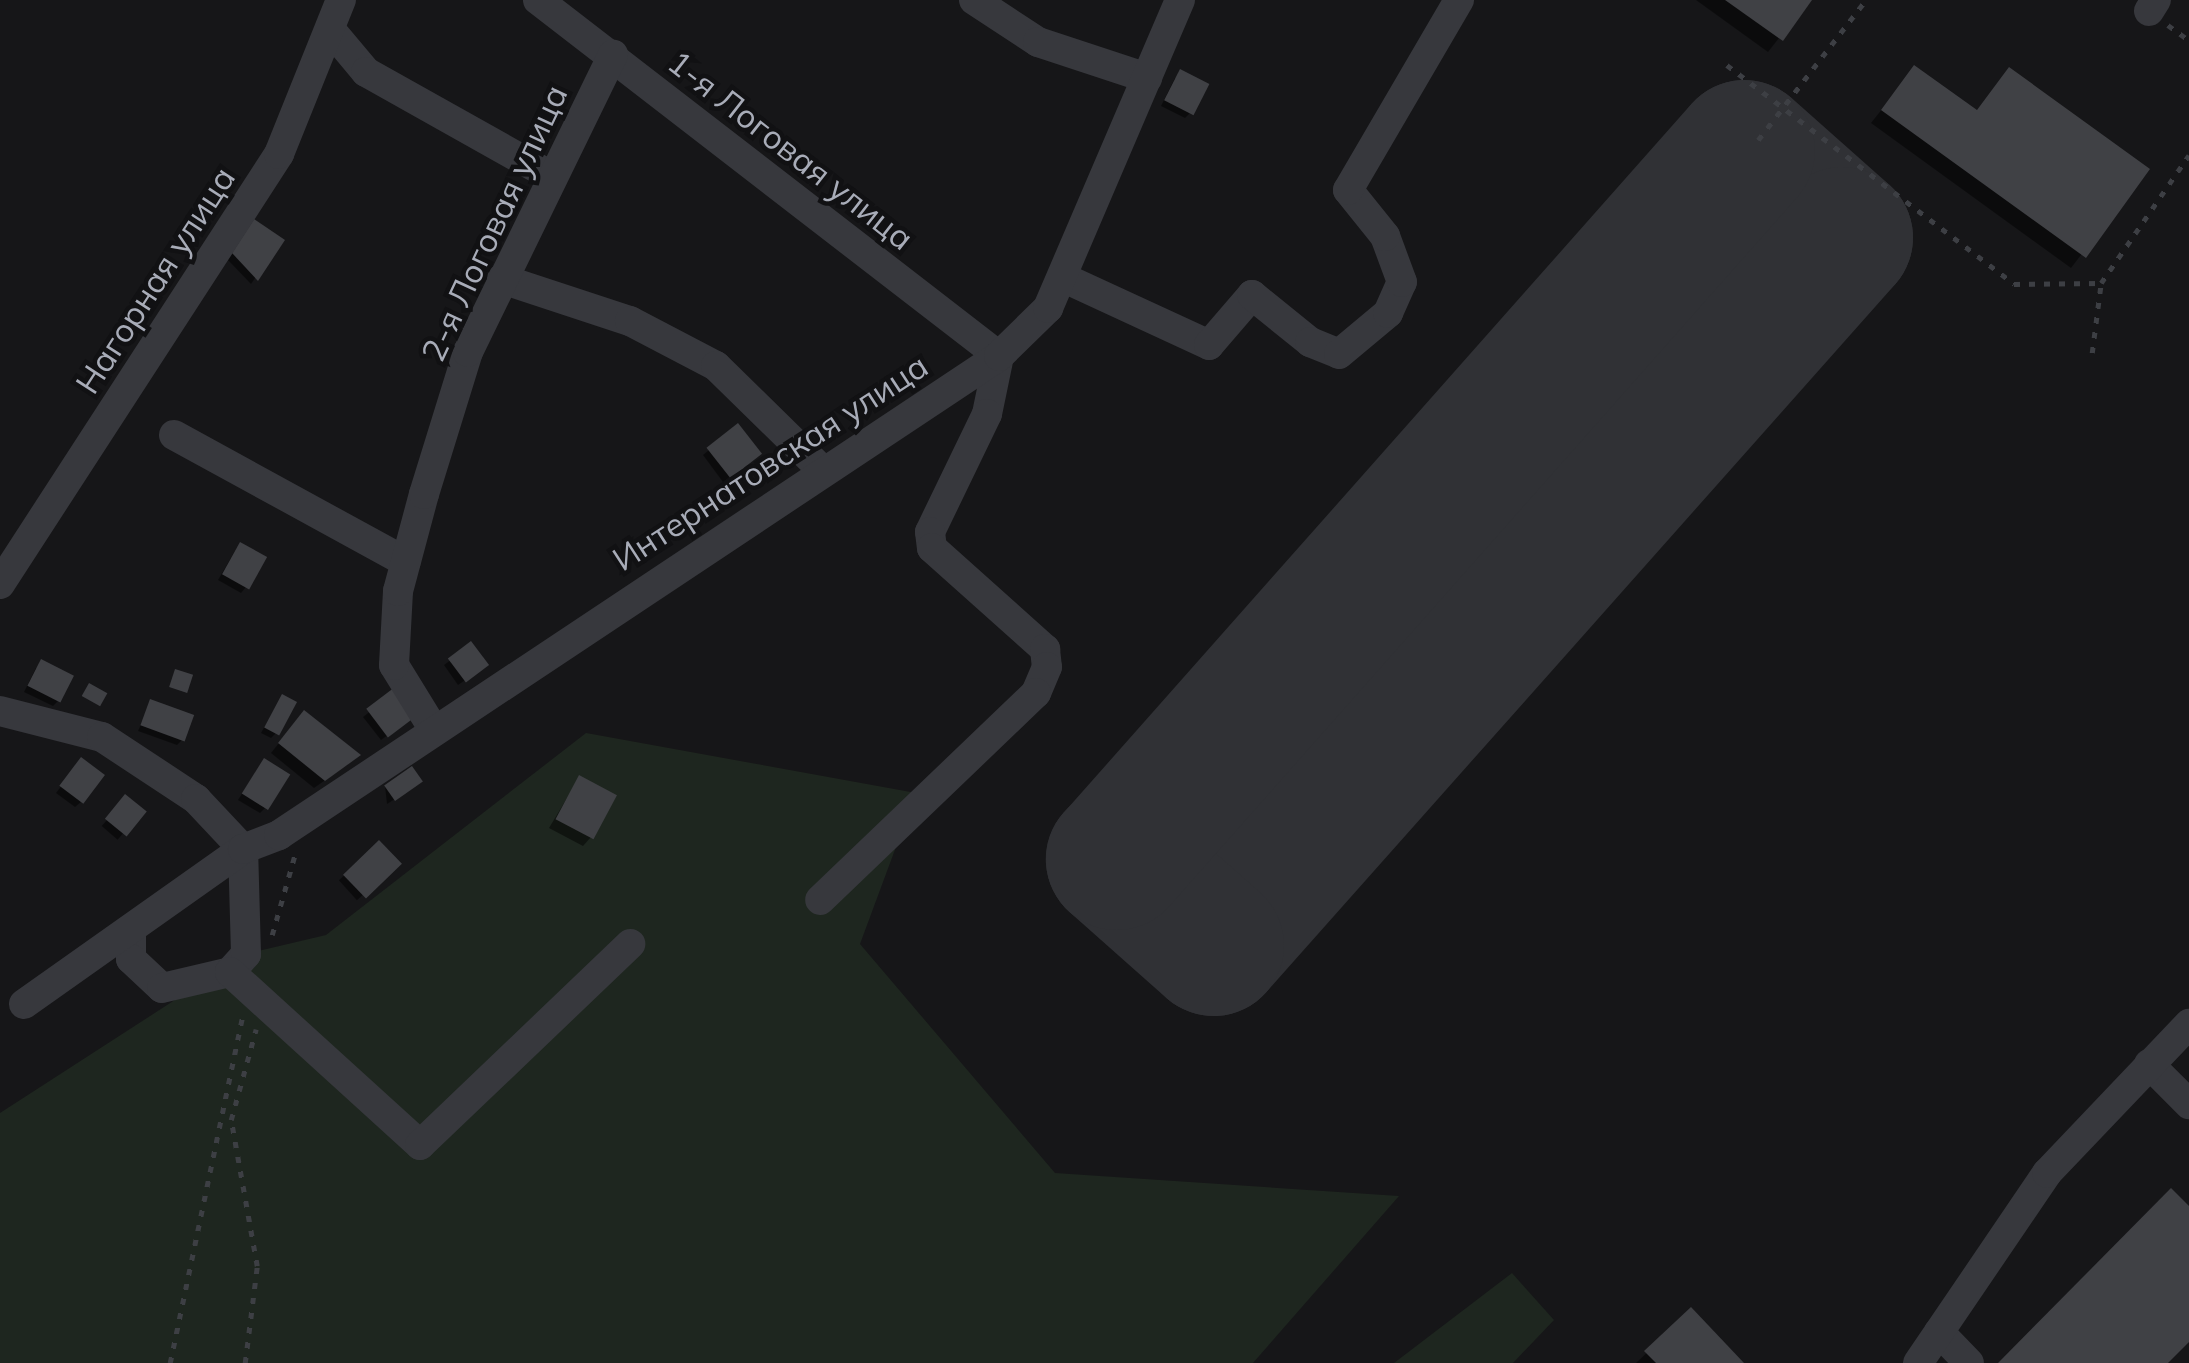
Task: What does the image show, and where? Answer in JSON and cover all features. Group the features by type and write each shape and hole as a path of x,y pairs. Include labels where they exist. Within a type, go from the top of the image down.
{"street":[{"name":"1-я Логовая улица","path":"538,0 613,55 776,190 999,356"},
{"path":"974,0 1038,42 1147,78"},
{"name":"Интернатовская улица","path":"24,1004 243,850 304,817 821,469 999,356 1048,308 1180,0"},
{"path":"1062,277 1209,345 1252,295 1310,342 1339,354 1388,313 1402,282 1385,236 1348,190 1459,0"},
{"path":"335,15 366,72 551,176"},
{"name":"Нагорная улица","path":"0,584 279,154 335,15"},
{"name":"2-я Логовая улица","path":"434,730 394,665 406,562 468,352 613,55"},
{"path":"502,279 630,321 716,366 821,469"},
{"path":"820,900 1036,693 1047,667 1045,649 932,548 930,532 987,414 999,356"},
{"path":"174,435 406,562"},
{"path":"0,711 102,737 196,799 243,850 245,986"},
{"path":"131,933 131,959 162,988 245,986 420,1145 630,944"},
{"path":"1918,1363 2047,1172 2189,1024"},
{"path":"2149,1064 2189,1104"},
{"path":"1939,1332 1969,1363"}],"path":[{"path":"1758,140 1865,0"},
{"path":"1727,65 2014,284 2101,283"},
{"path":"2092,353 2101,283 2189,155"},
{"path":"269,944 304,817"},
{"path":"170,1363 245,986"},
{"path":"245,986 232,1120 257,1266 245,1363"}],"shaded area":[{"path":"586,733 916,793 860,944 1055,1173 1399,1196 1253,1363 0,1363 0,1113 246,954 326,935"},
{"path":"1512,1273 1554,1320 1513,1363 1394,1363"}],"building":[{"path":"1725,0 1812,0 1783,41"},
{"path":"1914,65 1977,110 2009,67 2150,169 2086,258 1881,110"},
{"path":"1180,69 1209,84 1194,115 1164,100"},
{"path":"254,219 285,240 258,281 232,253"},
{"path":"738,423 762,454 730,478 706,448"},
{"path":"240,542 267,557 249,589 222,574"},
{"path":"471,641 489,665 466,682 448,658"},
{"path":"41,659 74,676 60,703 27,686"},
{"path":"175,669 193,675 187,693 169,687"},
{"path":"89,683 107,693 100,706 82,696"},
{"path":"395,687 417,716 388,737 366,709"},
{"path":"282,694 297,702 279,736 264,728"},
{"path":"150,699 194,715 185,741 140,725"},
{"path":"304,710 361,755 325,781 278,743"},
{"path":"81,757 105,775 83,804 59,786"},
{"path":"264,758 290,774 268,810 242,794"},
{"path":"412,766 423,782 395,801 384,786"},
{"path":"579,775 617,795 593,839 556,819"},
{"path":"125,794 147,812 127,836 105,819"},
{"path":"379,840 402,864 366,898 343,875"},
{"path":"2171,1188 2189,1206 2189,1342 2168,1363 1998,1363"},
{"path":"1691,1307 1744,1363 1656,1363 1644,1351"}],"runway":[{"path":"1744,150 1842,237 1213,945 1116,859 1744,150"}]}
